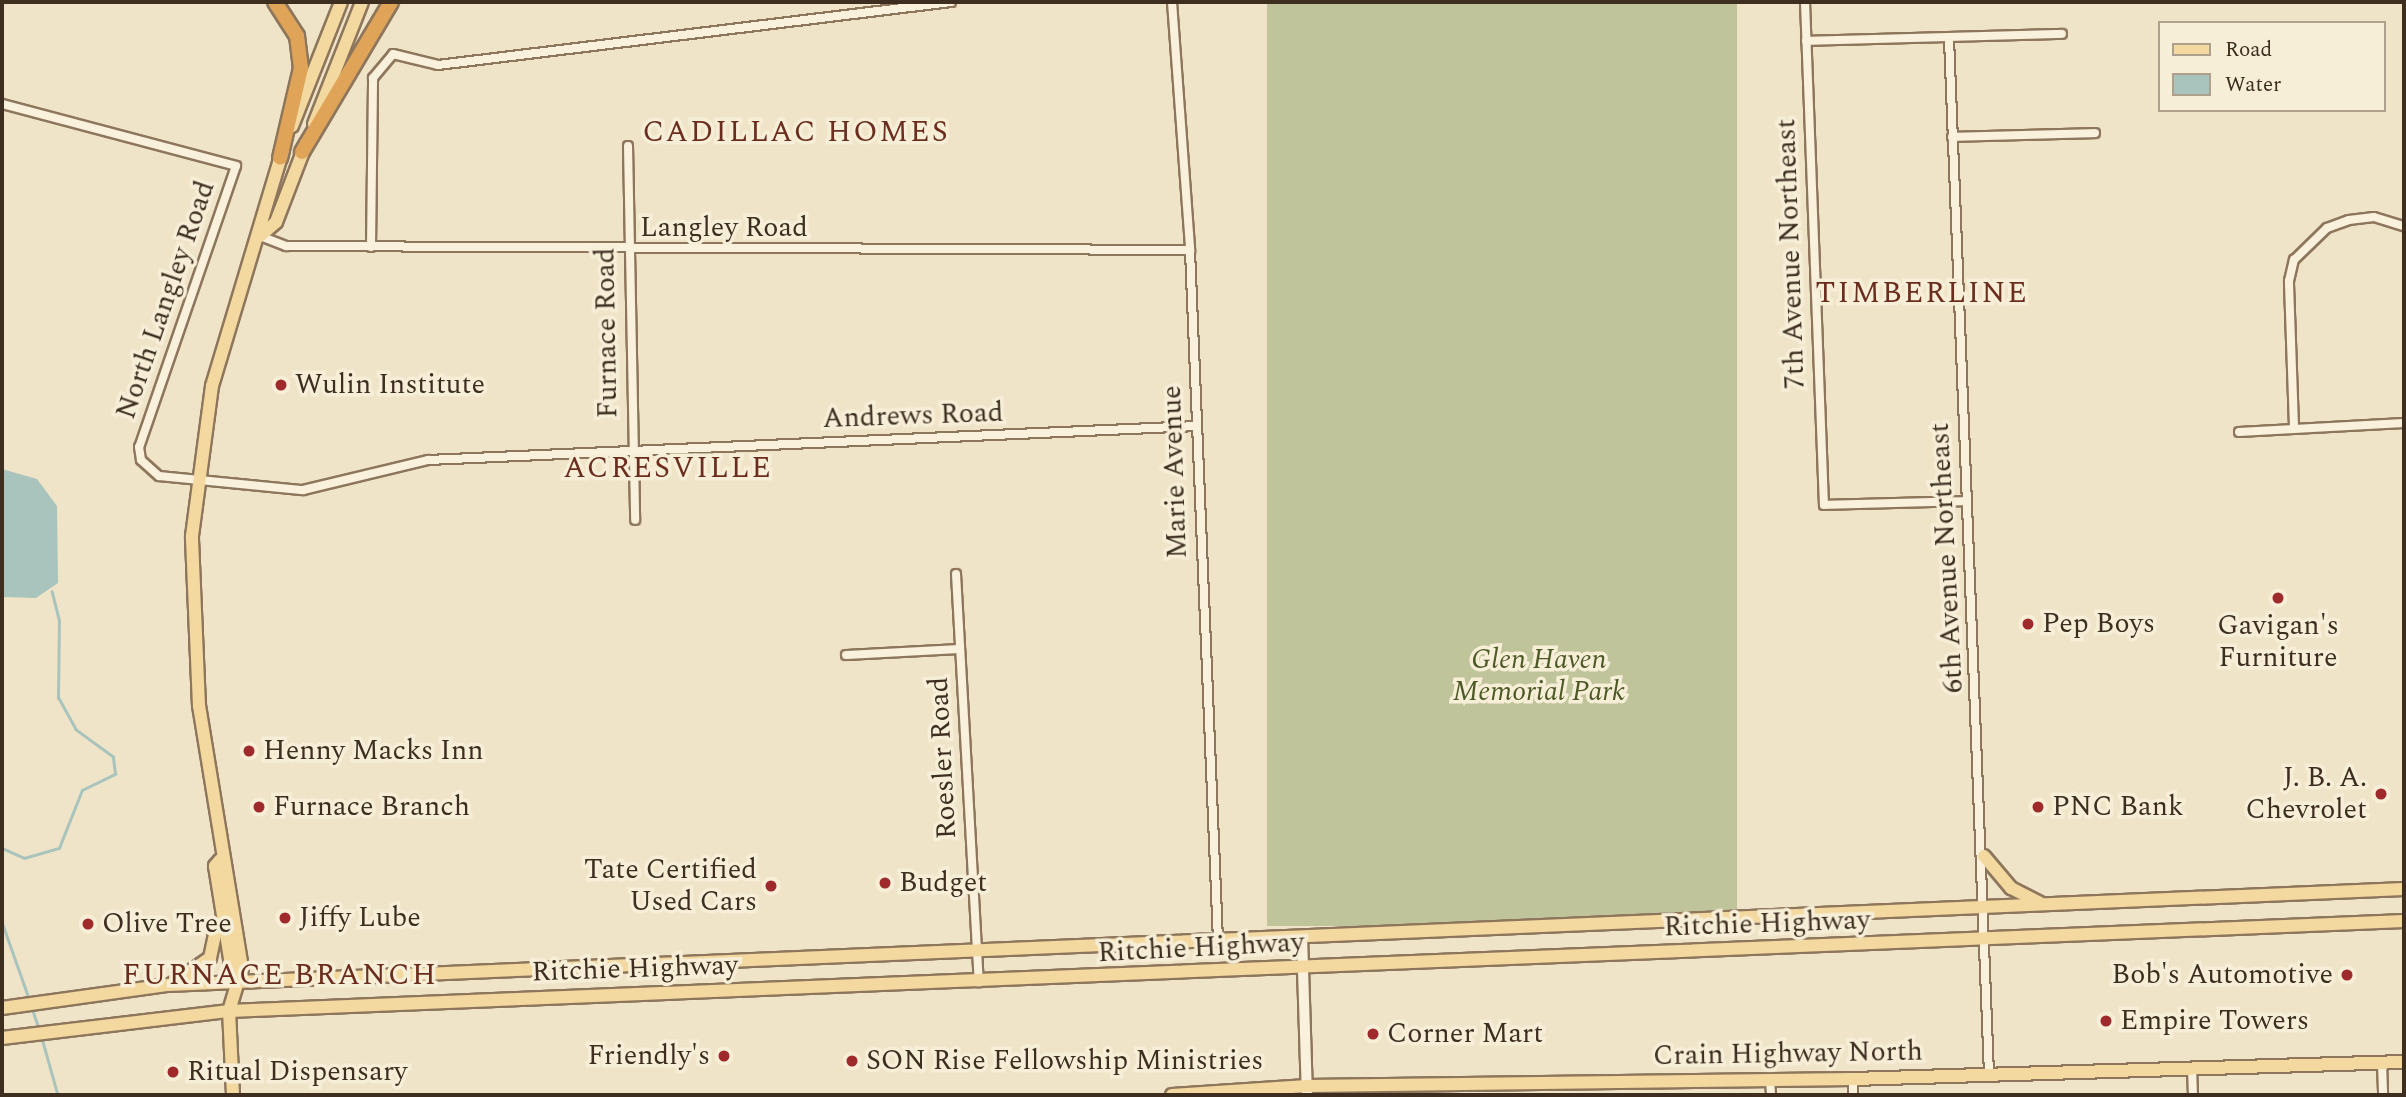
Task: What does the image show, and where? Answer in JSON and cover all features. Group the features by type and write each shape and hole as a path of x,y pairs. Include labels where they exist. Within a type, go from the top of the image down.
{"highway":[{"path":"275,2 297,36 301,68 280,158"},
{"path":"302,152 391,2"}],"main road":[{"path":"234,983 215,866 220,860 192,618 197,482 218,362 260,236 259,215 341,2"},
{"path":"260,236 276,222 362,2"},
{"path":"1984,856 2011,888 2043,905"},
{"path":"220,860 228,865 242,968 234,983 229,1011 233,1095"},
{"path":"168,985 205,964 215,950 218,889"},
{"name":"Ritchie Highway","path":"2,1008 39,1000 168,985 2404,889"},
{"name":"Ritchie Highway","path":"2,1038 49,1029 229,1011 1987,940 2404,920"},
{"name":"Crain Highway North","path":"1172,1095 1853,1080 2404,1062"}],"street":[{"path":"371,247 373,78 393,54 438,65 951,2"},
{"name":"Marie Avenue","path":"1172,2 1190,250 1218,941"},
{"name":"7th Avenue Northeast","path":"1805,2 1824,505 1966,501"},
{"path":"1806,41 2062,34"},
{"name":"6th Avenue Northeast","path":"1949,38 1966,501 1986,907 1989,1075"},
{"name":"North Langley Road","path":"2,104 236,166 139,447 148,470 197,482"},
{"path":"1952,137 2095,133"},
{"name":"Furnace Road","path":"628,146 635,520"},
{"path":"2294,427 2289,282 2294,260 2327,228 2349,220 2374,217 2404,226"},
{"name":"Langley Road","path":"260,236 286,246 628,250 1190,250"},
{"path":"2239,432 2404,423"},
{"name":"Andrews Road","path":"197,482 311,489 404,463 633,450 1196,426"},
{"name":"Roesler Road","path":"956,574 979,982"},
{"path":"846,655 960,649"},
{"path":"1302,937 1307,1090"},
{"path":"2382,1063 2383,1095"},
{"path":"2192,1067 2193,1095"},
{"path":"1770,1080 1771,1095"},
{"path":"1853,1080 1853,1095"}],"green space":[{"name":"Glen Haven Memorial Park","path":"1267,2 1737,2 1737,926 1267,926"}],"water":[{"path":"2,469 37,479 57,506 58,583 36,598 2,597"}],"waterway":[{"path":"2,848 24,858 59,848 82,790 115,774 113,757 76,730 58,698 59,621 52,592"},
{"path":"2,922 30,1001"},
{"path":"32,1008 39,1028"},
{"path":"42,1038 58,1095"}],"place":[{"name":"Wulin Institute","path":"281,385"},
{"name":"Gavigan's Furniture","path":"2278,598"},
{"name":"Pep Boys","path":"2028,624"},
{"name":"Henny Macks Inn","path":"249,751"},
{"name":"J. B. A. Chevrolet","path":"2381,794"},
{"name":"Furnace Branch","path":"259,807"},
{"name":"PNC Bank","path":"2038,807"},
{"name":"Budget","path":"885,883"},
{"name":"Tate Certified Used Cars","path":"771,886"},
{"name":"Jiffy Lube","path":"285,918"},
{"name":"Olive Tree","path":"88,924"},
{"name":"Bob's Automotive","path":"2347,975"},
{"name":"Empire Towers","path":"2106,1021"},
{"name":"Corner Mart","path":"1373,1034"},
{"name":"Friendly's","path":"724,1056"},
{"name":"SON Rise Fellowship Ministries","path":"852,1061"},
{"name":"Ritual Dispensary","path":"173,1072"}],"district":[{"name":"CADILLAC HOMES","path":"796,132"},
{"name":"TIMBERLINE","path":"1922,293"},
{"name":"ACRESVILLE","path":"668,468"},
{"name":"FURNACE BRANCH","path":"280,975"}]}
